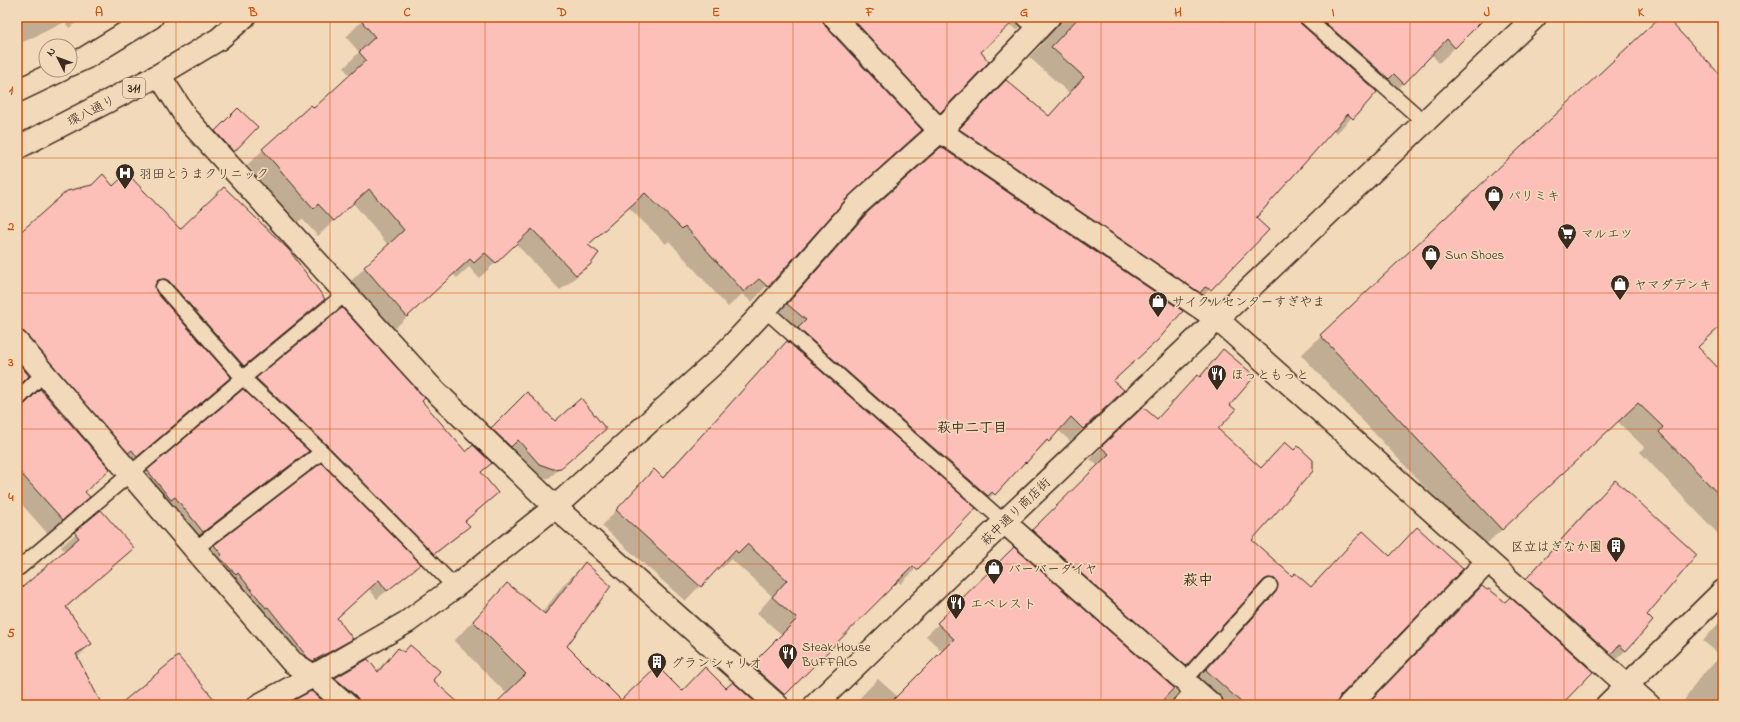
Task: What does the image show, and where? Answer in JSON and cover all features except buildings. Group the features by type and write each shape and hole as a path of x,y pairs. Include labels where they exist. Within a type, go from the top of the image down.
{"street":[{"path":"78,61 152,17"},
{"name":"環八通り","path":"17,148 159,75 219,39 244,17"},
{"path":"834,17 940,131 1217,319 1649,705"},
{"name":"萩中通り商店街","path":"815,705 1004,522 1535,17"},
{"path":"259,705 314,676 407,622 455,587 554,507 720,358 765,310 859,203 940,131 1036,21"},
{"path":"159,75 188,120 429,385 554,507 777,705"},
{"path":"17,92 45,78"},
{"path":"17,342 292,662 314,676 347,705"},
{"path":"1004,522 1212,705"},
{"path":"1349,705 1488,561"},
{"path":"1607,705 1723,591"}],"lane":[{"path":"1306,17 1424,122"},
{"path":"163,287 243,378 322,452 455,587"},
{"path":"17,566 19,568 243,378 346,294"},
{"path":"765,310 1004,522"},
{"path":"17,400 44,374"},
{"path":"195,549 322,452"},
{"path":"1179,705 1189,685 1270,586"}],"place":[{"name":"羽田とうまクリニック","path":"125,190"},
{"name":"パリミキ","path":"1494,212"},
{"name":"マルエツ","path":"1567,250"},
{"name":"Sun Shoes","path":"1431,271"},
{"name":"ヤマダデンキ","path":"1620,301"},
{"name":"サイクルセンターすぎやま","path":"1158,318"},
{"name":"ほっともっと","path":"1217,391"},
{"name":"区立はぎなか園","path":"1616,563"},
{"name":"バーバーダイヤ","path":"994,585"},
{"name":"エベレスト","path":"956,620"},
{"name":"Steak House BUFFALO","path":"788,670"},
{"name":"グランシャリオ","path":"657,679"}],"district":[{"name":"萩中二丁目","path":"972,427"},
{"name":"萩中","path":"1198,580"}]}
